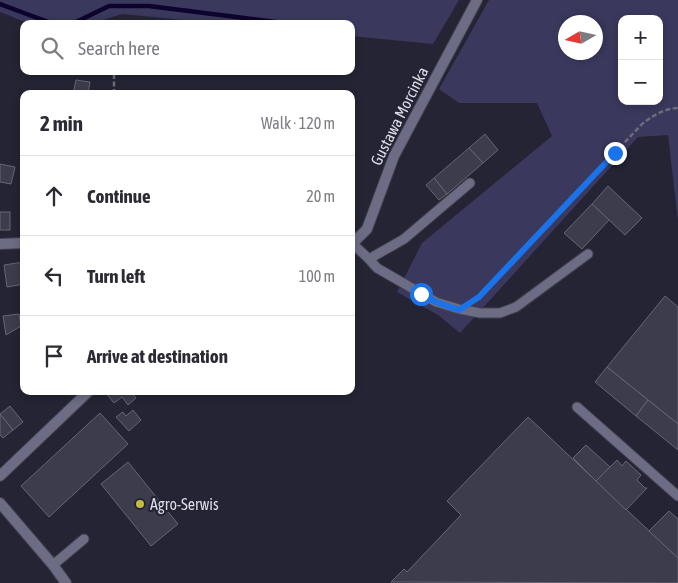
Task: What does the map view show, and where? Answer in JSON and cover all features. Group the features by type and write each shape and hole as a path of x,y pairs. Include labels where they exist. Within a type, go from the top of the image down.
{"street":[{"name":"Gustawa Morcinka","path":"355,242 367,229 394,156 477,0"},
{"path":"0,244 20,243"},
{"path":"0,476 86,395"},
{"path":"0,503 66,583"}],"lane":[{"path":"369,259 404,239 470,183"},
{"path":"355,247 377,268 436,302 459,310 480,313 500,313 516,307 588,254"},
{"path":"577,407 678,496"},
{"path":"52,565 84,539"}],"path":[{"path":"114,75 114,90"},
{"path":"459,310 479,297 642,124 656,114 668,109 678,108"}],"shaded area":[{"path":"0,0 459,0 433,44 355,36 355,20 183,20 122,14 103,20 20,20 0,12"},
{"path":"489,0 678,0 678,221 668,135 638,137 460,333 438,315 397,292 422,243 552,136 537,103 459,103 439,89"}],"building":[{"path":"76,80 90,82 89,90 74,90"},
{"path":"485,134 498,150 483,163 469,148"},
{"path":"469,148 483,163 447,194 434,178"},
{"path":"0,164 15,167 11,184 0,182"},
{"path":"434,178 447,194 439,200 426,185"},
{"path":"608,186 642,218 625,235 592,204"},
{"path":"592,204 609,220 582,249 564,233"},
{"path":"0,212 10,212 10,230 0,230"},
{"path":"20,263 20,285 7,287 4,265"},
{"path":"665,296 678,307 678,424 607,367"},
{"path":"19,314 20,327 6,335 3,316"},
{"path":"607,367 648,400 636,416 595,382"},
{"path":"108,395 133,395 136,398 128,405 122,397 114,403"},
{"path":"648,400 678,424 678,450 636,416"},
{"path":"10,406 23,422 13,430 0,414"},
{"path":"133,410 141,420 129,431 116,417 123,412 126,416"},
{"path":"100,413 128,444 49,517 21,486"},
{"path":"0,414 13,430 3,438 0,435"},
{"path":"528,417 678,558 678,583 391,582 404,569 407,572 461,515 447,501"},
{"path":"586,445 610,467 596,481 573,458"},
{"path":"617,460 622,466 626,461 641,475 637,480 647,488 626,510 596,481"},
{"name":"Agro-Serwis","path":"128,462 178,524 151,546 101,484"},
{"path":"669,511 678,519 678,558 649,531"}],"waterway":[{"path":"0,4 43,20"},
{"path":"80,20 109,6 149,6 259,20"}],"place":[{"name":"Agro-Serwis","path":"140,504"}],"route":[{"path":"421,294 436,302 459,310 479,297 615,153"}]}
